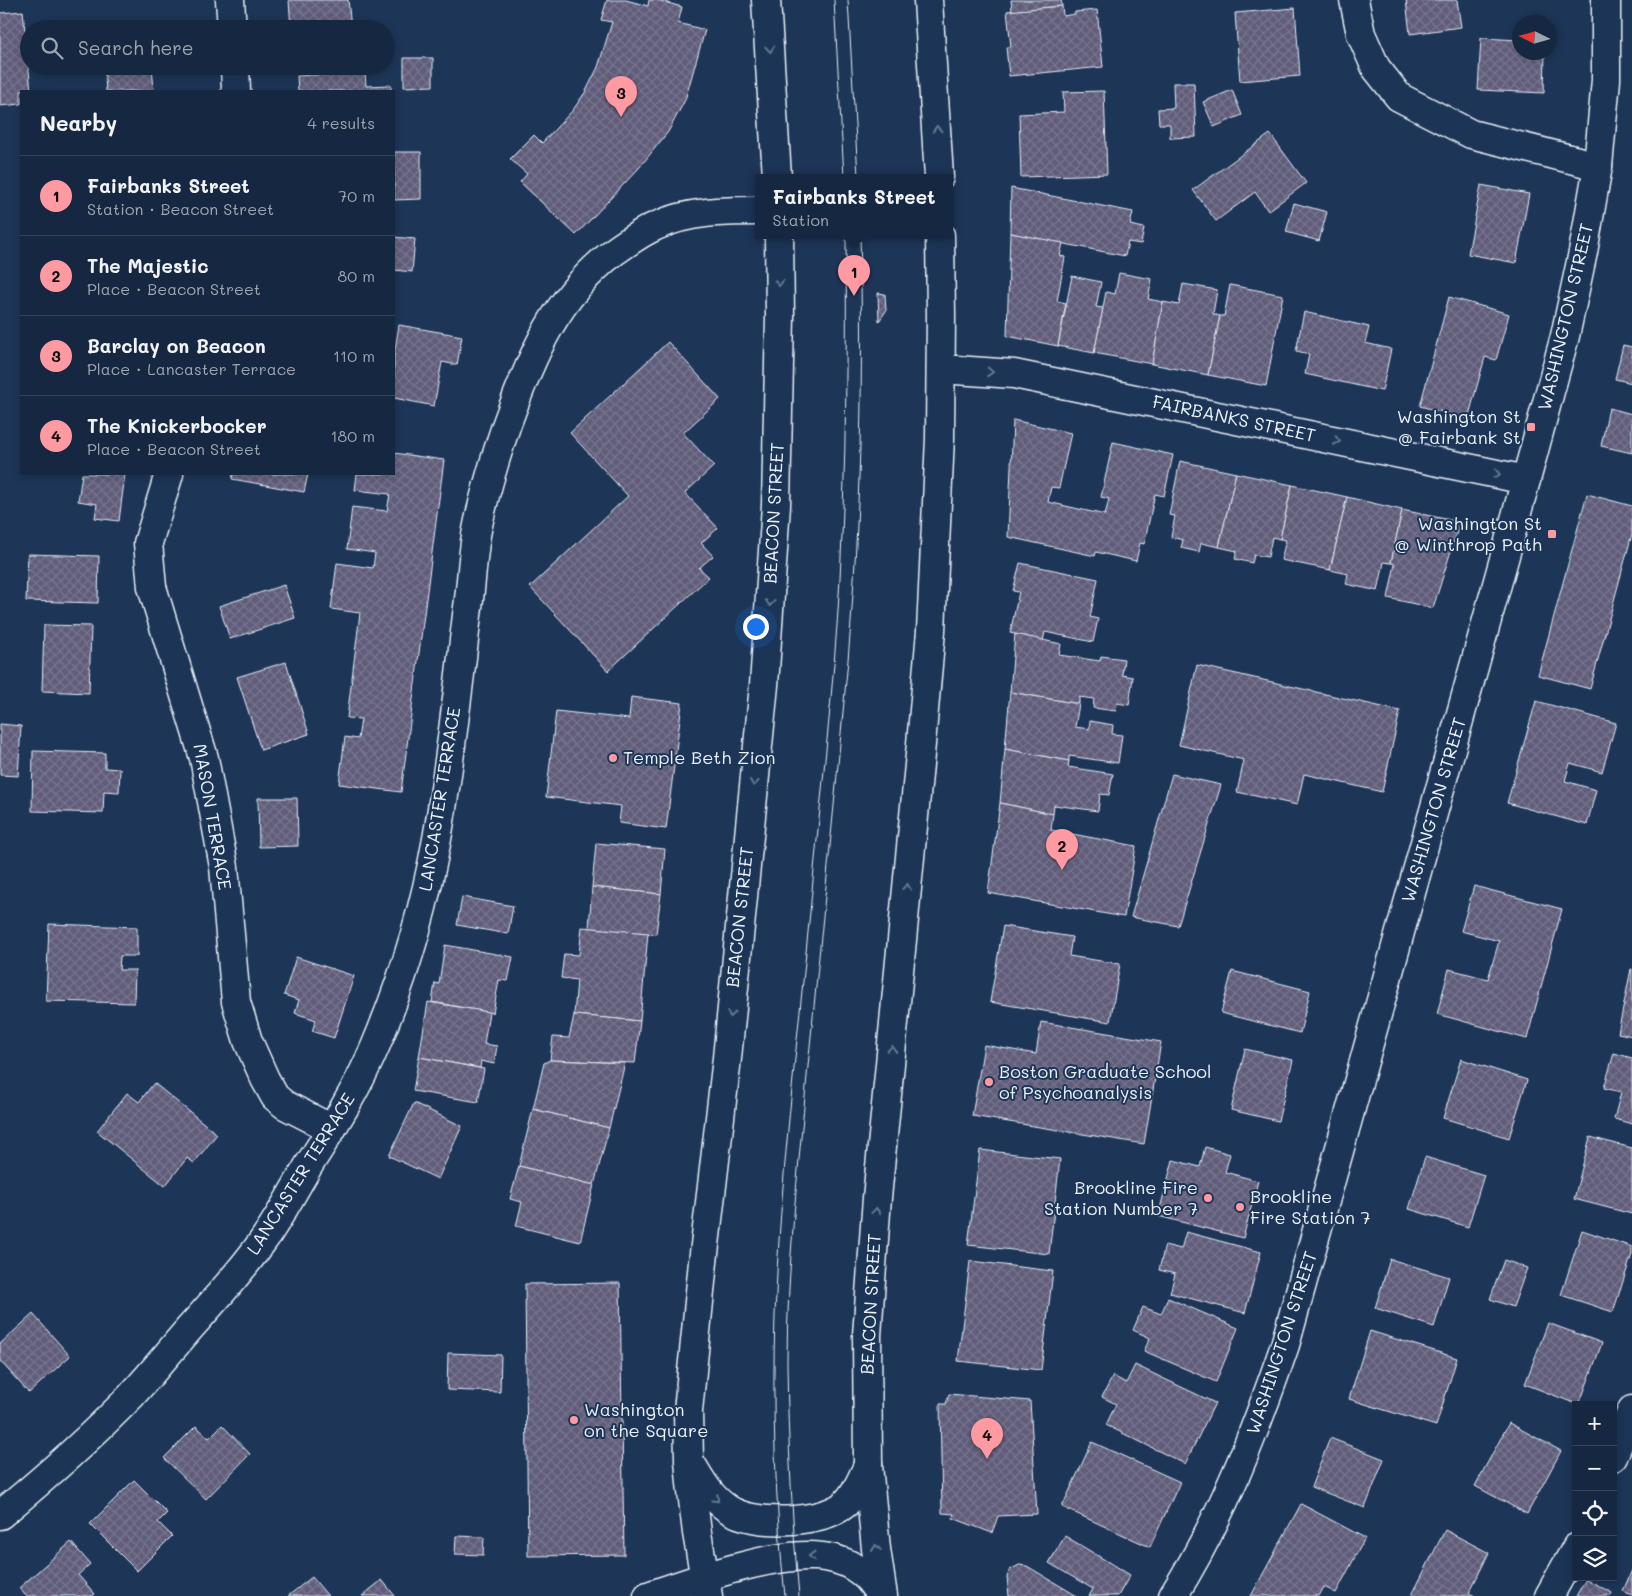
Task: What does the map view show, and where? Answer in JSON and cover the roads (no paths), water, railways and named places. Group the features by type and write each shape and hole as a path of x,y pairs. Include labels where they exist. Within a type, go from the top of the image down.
{"main road":[{"path":"230,0 231,20"},
{"path":"766,0 777,174"},
{"path":"928,0 939,174"},
{"path":"1354,0 1361,34 1376,68 1398,97 1471,134 1598,166"},
{"name":"WASHINGTON STREET","path":"1173,1596 1195,1559 1231,1487 1266,1402 1285,1345 1526,480 1565,336 1583,252 1598,166 1606,80 1606,0"},
{"path":"235,75 236,90"},
{"name":"LANCASTER TERRACE","path":"0,1516 130,1397 262,1242 332,1129 360,1079 375,1047 418,924 437,838 463,650 476,538 482,507 511,413 542,337 576,287 602,262 643,232 665,222 688,215 755,211"},
{"name":"BEACON STREET","path":"706,1586 696,1525 689,1460 688,1411 705,1240 727,1058 762,704 773,557 778,406 779,239"},
{"name":"BEACON STREET","path":"881,1596 868,1465 867,1335 871,1268 931,631 941,369 940,239"},
{"name":"FAIRBANKS STREET","path":"941,369 1014,374 1526,480"},
{"name":"MASON TERRACE","path":"169,475 148,542 152,587 204,758 224,867 236,1002 248,1041 275,1097 286,1106 332,1129"},
{"path":"1617,1447 1632,1410"},
{"path":"689,1460 706,1488 728,1510 745,1517 763,1520 793,1519 830,1512 844,1504 854,1494 868,1465"},
{"path":"648,1596 706,1586 781,1558 816,1555 834,1558 852,1565 876,1587 881,1596"},
{"path":"1549,1596 1572,1555"}],"tram line":[{"path":"834,0 844,174"},
{"path":"848,0 858,174"},
{"path":"785,1596 775,1456 774,1385 777,1265 837,620 845,449 846,239"},
{"path":"799,1596 792,1509 788,1421 787,1327 797,1183 848,660 856,554 862,341 860,239"}],"place":[{"name":"Barclay on Beacon","path":"621,117"},
{"name":"Fairbanks Street","path":"854,296"},
{"name":"Washington St @ Fairbank St","path":"1531,427"},
{"name":"Washington St @ Winthrop Path","path":"1552,534"},
{"name":"Temple Beth Zion","path":"613,758"},
{"name":"The Majestic","path":"1062,870"},
{"name":"Boston Graduate School of Psychoanalysis","path":"989,1082"},
{"name":"Brookline Fire Station Number 7","path":"1208,1198"},
{"name":"Brookline Fire Station 7","path":"1240,1207"},
{"name":"Washington on the Square","path":"574,1420"},
{"name":"The Knickerbocker","path":"987,1459"}]}
